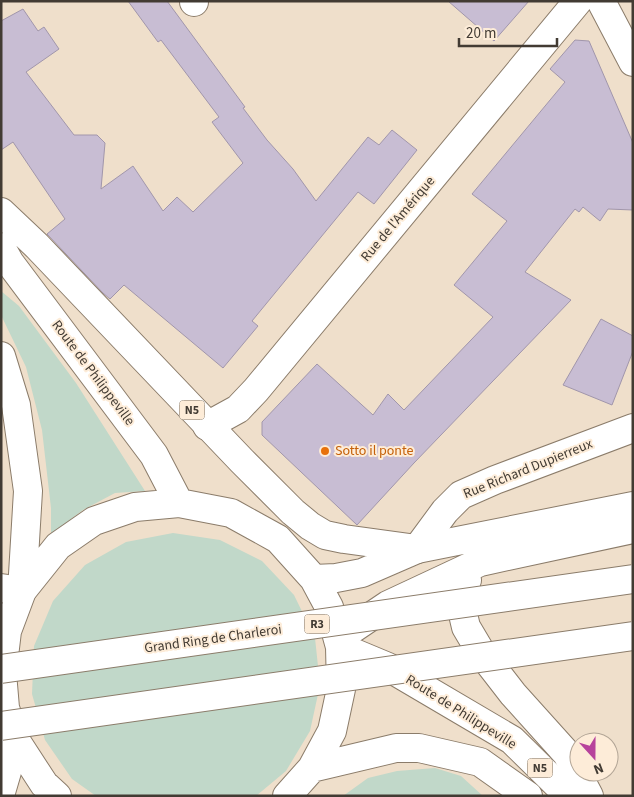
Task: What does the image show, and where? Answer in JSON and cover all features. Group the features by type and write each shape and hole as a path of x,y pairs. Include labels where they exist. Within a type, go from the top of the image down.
{"main road":[{"name":"Rue de l'Amérique","path":"207,426 238,409 256,390 578,1"},
{"path":"601,1 633,62"},
{"name":"N5","path":"1,212 37,246 207,426 293,512 310,526 326,535 416,549"},
{"name":"Route de Philippeville","path":"1,247 10,263 154,455 179,503"},
{"path":"1,356 16,405 28,491 1,673 9,734 1,792"},
{"name":"Rue Richard Dupierreux","path":"416,549 461,495 494,480 633,428"},
{"path":"12,589 58,546 94,521 135,507 179,503 231,513 278,539 314,579 329,607 340,642 341,689 332,731 312,768 287,796"},
{"path":"314,579 336,578 362,573 416,549 633,506"},
{"path":"293,512 296,559"},
{"path":"340,642 388,605 480,562 633,529"},
{"path":"480,562 468,576 462,592 462,610 466,627 482,654 513,694 566,754 589,796"},
{"name":"Grand Ring de Charleroi","path":"1,669 633,579"},
{"path":"9,734 633,636"},
{"name":"Route de Philippeville","path":"340,642 388,667 512,740 568,796"},
{"path":"9,734 44,784 57,796"},
{"name":"N5","path":"312,768 396,748 419,748 480,762 528,796"},
{"path":"480,762 509,796"}],"green space":[{"path":"1,291 19,306 76,383 145,491 115,493 83,510 51,534 51,508 42,430 26,367 1,315"},
{"path":"173,533 220,540 262,561 294,595 315,638 320,685 310,731 286,771 256,796 96,796 72,779 45,740 32,694 34,646 53,601 85,565 126,542"},
{"path":"435,768 461,776 483,796 343,796 368,778 397,771"}],"building":[{"path":"128,1 167,1 245,107 243,108 267,140 293,169 316,201 368,137 379,145 392,130 417,150 374,204 358,192 252,321 258,326 223,368 124,285 110,299 103,293 47,234 65,219 13,142 1,150 1,21 23,9 38,31 44,27 59,49 26,72 74,135 97,135 105,143 101,189 133,166 163,211 177,197 193,212 243,163 212,122 219,117 161,40 158,42"},
{"path":"448,1 529,1 494,41"},
{"path":"575,40 589,41 633,143 633,210 608,209 600,221 583,207 579,212 575,209 525,272 571,300 357,525 262,435 262,422 317,364 373,415 388,394 404,410 493,317 454,285 507,221 472,194 565,82 550,69"},
{"path":"601,319 633,336 633,351 612,405 563,385"}],"place":[{"name":"Sotto il ponte","path":"325,451"}]}
